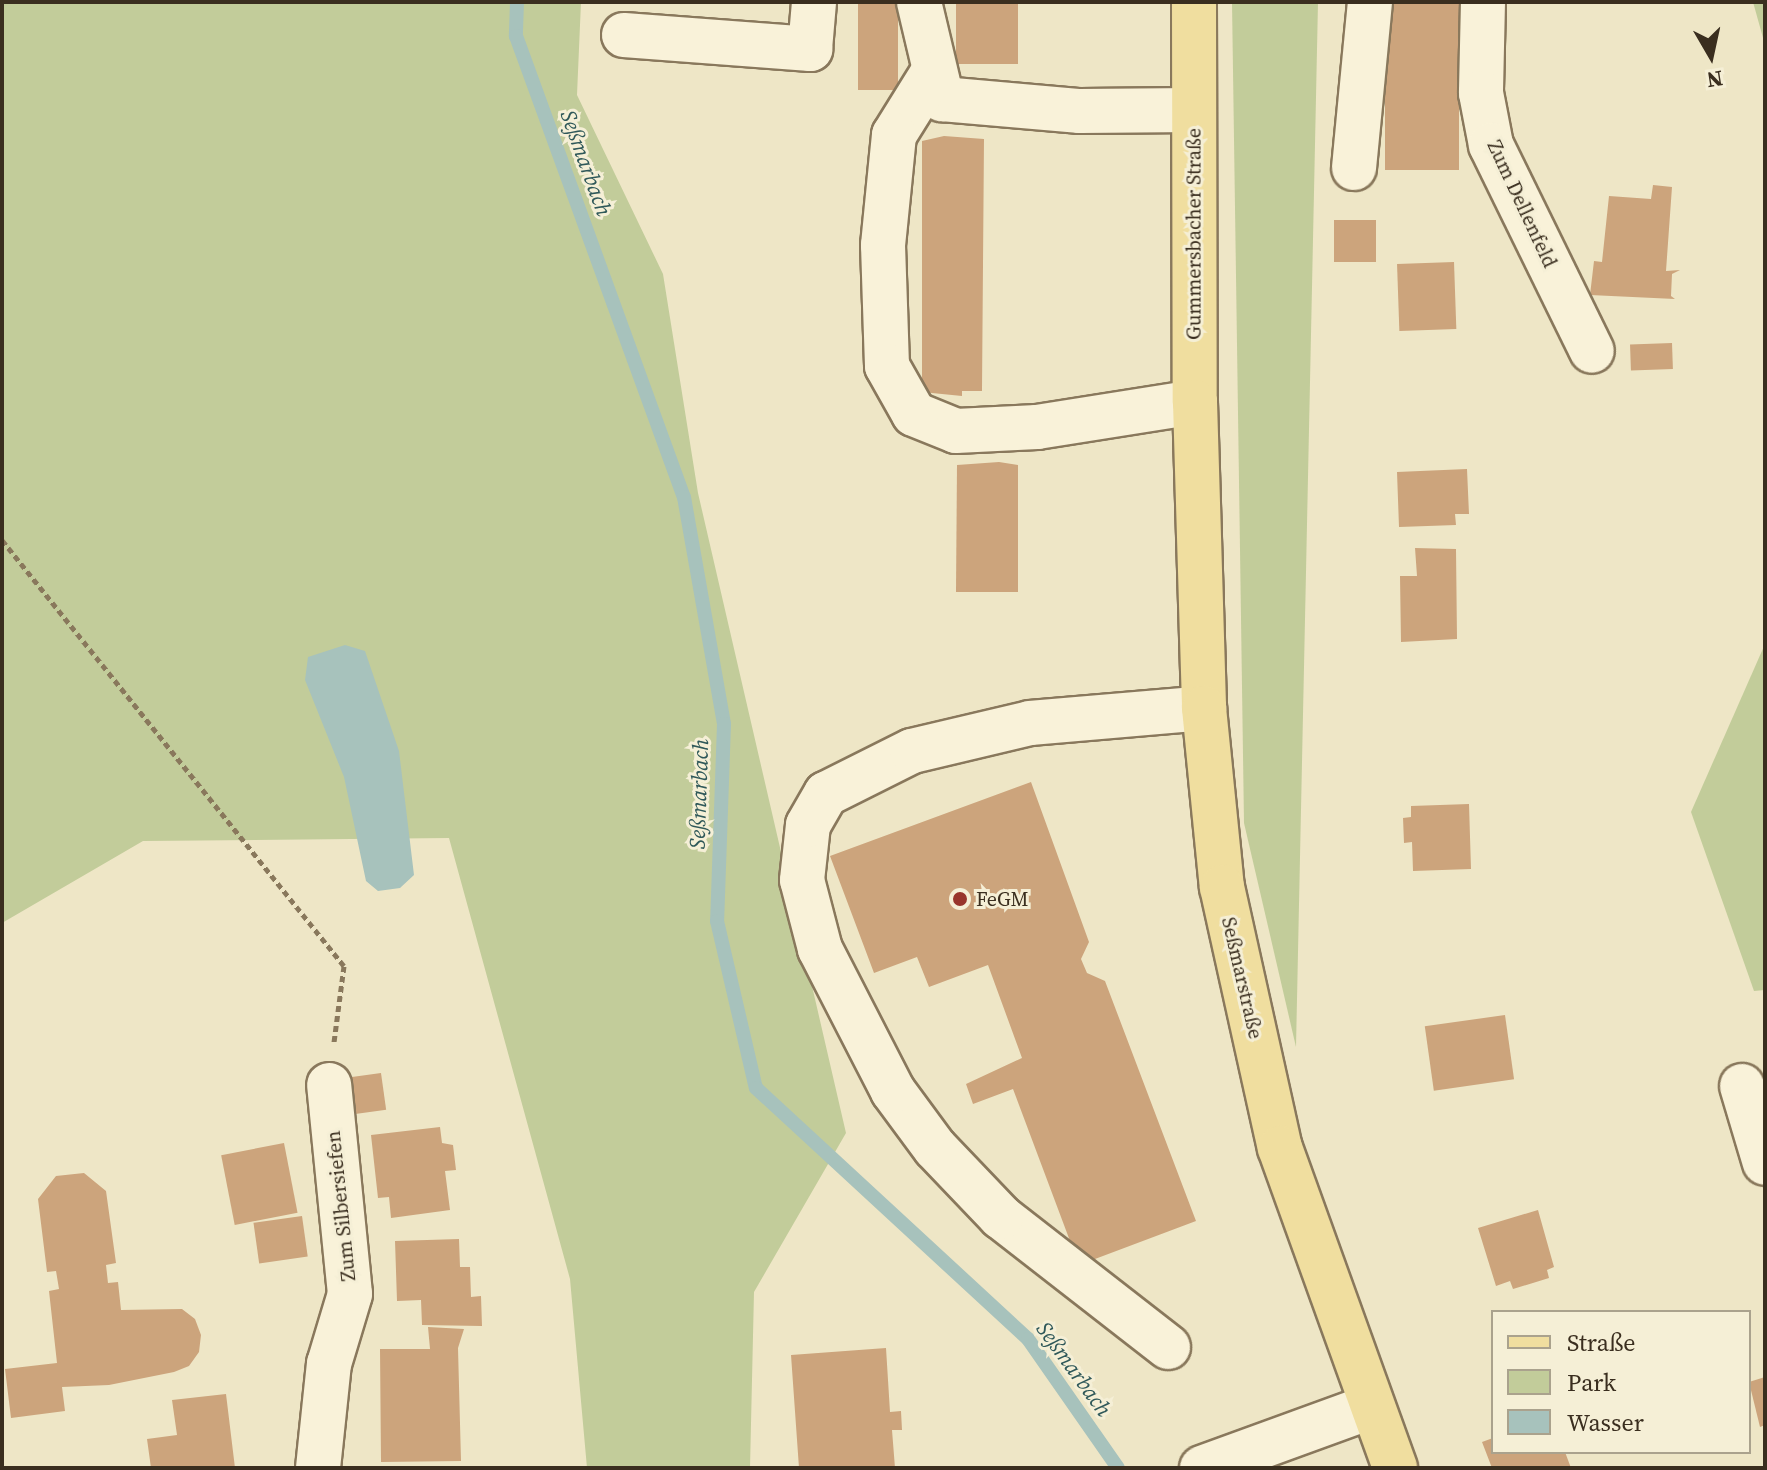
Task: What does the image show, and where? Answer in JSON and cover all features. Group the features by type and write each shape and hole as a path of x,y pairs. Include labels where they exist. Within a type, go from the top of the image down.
{"main road":[{"name":"Gummersbacher Straße","path":"1194,2 1196,467"},
{"name":"Seßmarstraße","path":"1196,467 1204,708 1222,887 1280,1148 1370,1407 1395,1468"}],"street":[{"path":"624,35 810,49 814,2"},
{"path":"919,2 932,74 942,99 1080,111 1194,110"},
{"path":"1354,168 1370,2"},
{"name":"Zum Dellenfeld","path":"1483,2 1481,93 1491,145 1592,351"},
{"path":"932,74 894,135 883,245 887,366 914,414 956,431 1037,427 1195,402"},
{"path":"1168,1347 1001,1217 935,1148 893,1091 820,949 802,880 808,825 826,794 912,751 1030,723 1204,708"},
{"name":"Zum Silbersiefen","path":"318,1468 329,1364 350,1294 329,1085"},
{"path":"1742,1086 1765,1163"},
{"path":"1202,1468 1370,1407"}],"path":[{"path":"2,540 344,966 329,1085"}],"green space":[{"path":"2,2 581,2 577,95 663,274 698,493 846,1133 754,1292 750,1468 587,1468 570,1279 449,838 143,841 2,923"},
{"path":"1232,2 1318,2 1296,1047 1244,823"},
{"path":"1753,2 1765,2 1765,45"},
{"path":"1765,644 1765,990 1754,991 1691,812"}],"water":[{"path":"345,645 365,651 399,751 414,875 400,888 378,891 366,881 344,777 305,680 308,657"}],"building":[{"path":"858,2 898,2 898,90 858,90"},
{"path":"956,2 1018,2 1018,64 956,64"},
{"path":"1385,2 1459,2 1459,170 1385,170"},
{"path":"944,136 984,139 982,391 962,391 962,396 922,392 922,141"},
{"path":"1653,185 1672,187 1666,271 1680,270 1672,274 1671,296 1675,299 1590,295 1594,261 1602,262 1609,196 1651,199"},
{"path":"1334,220 1376,220 1376,262 1334,262"},
{"path":"1454,262 1456,329 1399,331 1397,264"},
{"path":"1672,343 1673,369 1631,370 1630,344"},
{"path":"999,462 1018,465 1018,592 956,592 957,465"},
{"path":"1467,469 1469,514 1455,514 1456,525 1399,527 1397,472"},
{"path":"1415,548 1456,549 1457,639 1401,642 1400,576 1417,576"},
{"name":"FeGM","path":"1031,782 1089,942 1081,959 1087,973 1105,981 1196,1221 1079,1265 1013,1089 973,1104 966,1084 1022,1058 988,965 929,987 917,957 874,973 830,856"},
{"path":"1469,804 1471,869 1413,871 1412,842 1404,843 1403,818 1411,817 1411,806"},
{"path":"1505,1015 1514,1079 1434,1091 1425,1026"},
{"path":"381,1073 386,1110 353,1114 348,1078"},
{"path":"440,1127 442,1143 453,1145 456,1170 445,1171 450,1210 391,1218 389,1197 378,1198 371,1135"},
{"path":"284,1143 298,1213 235,1225 221,1155"},
{"path":"84,1173 106,1191 116,1263 106,1265 108,1283 118,1282 121,1310 182,1309 195,1319 201,1335 199,1352 189,1366 174,1372 109,1385 62,1387 65,1411 11,1418 5,1369 57,1363 49,1291 59,1289 56,1271 47,1272 38,1199 56,1176"},
{"path":"1538,1210 1554,1267 1547,1270 1549,1278 1513,1289 1510,1281 1496,1286 1478,1228"},
{"path":"302,1216 308,1257 259,1263 253,1223"},
{"path":"459,1239 460,1267 470,1267 471,1297 481,1296 482,1326 422,1325 421,1300 397,1301 395,1241"},
{"path":"428,1327 464,1329 458,1348 461,1461 381,1462 380,1349 430,1349"},
{"path":"886,1348 890,1412 901,1411 902,1430 892,1430 895,1468 799,1468 791,1355"},
{"path":"1765,1377 1765,1425 1760,1427 1751,1390 1751,1381"},
{"path":"226,1394 235,1468 151,1468 147,1439 177,1435 172,1400"},
{"path":"1491,1439 1491,1454 1566,1454 1571,1468 1492,1468 1482,1442"}],"waterway":[{"name":"Seßmarbach","path":"517,2 516,36 684,497 724,724 717,921 756,1088 1028,1339 1118,1468"}],"place":[{"name":"FeGM","path":"960,899"}]}
